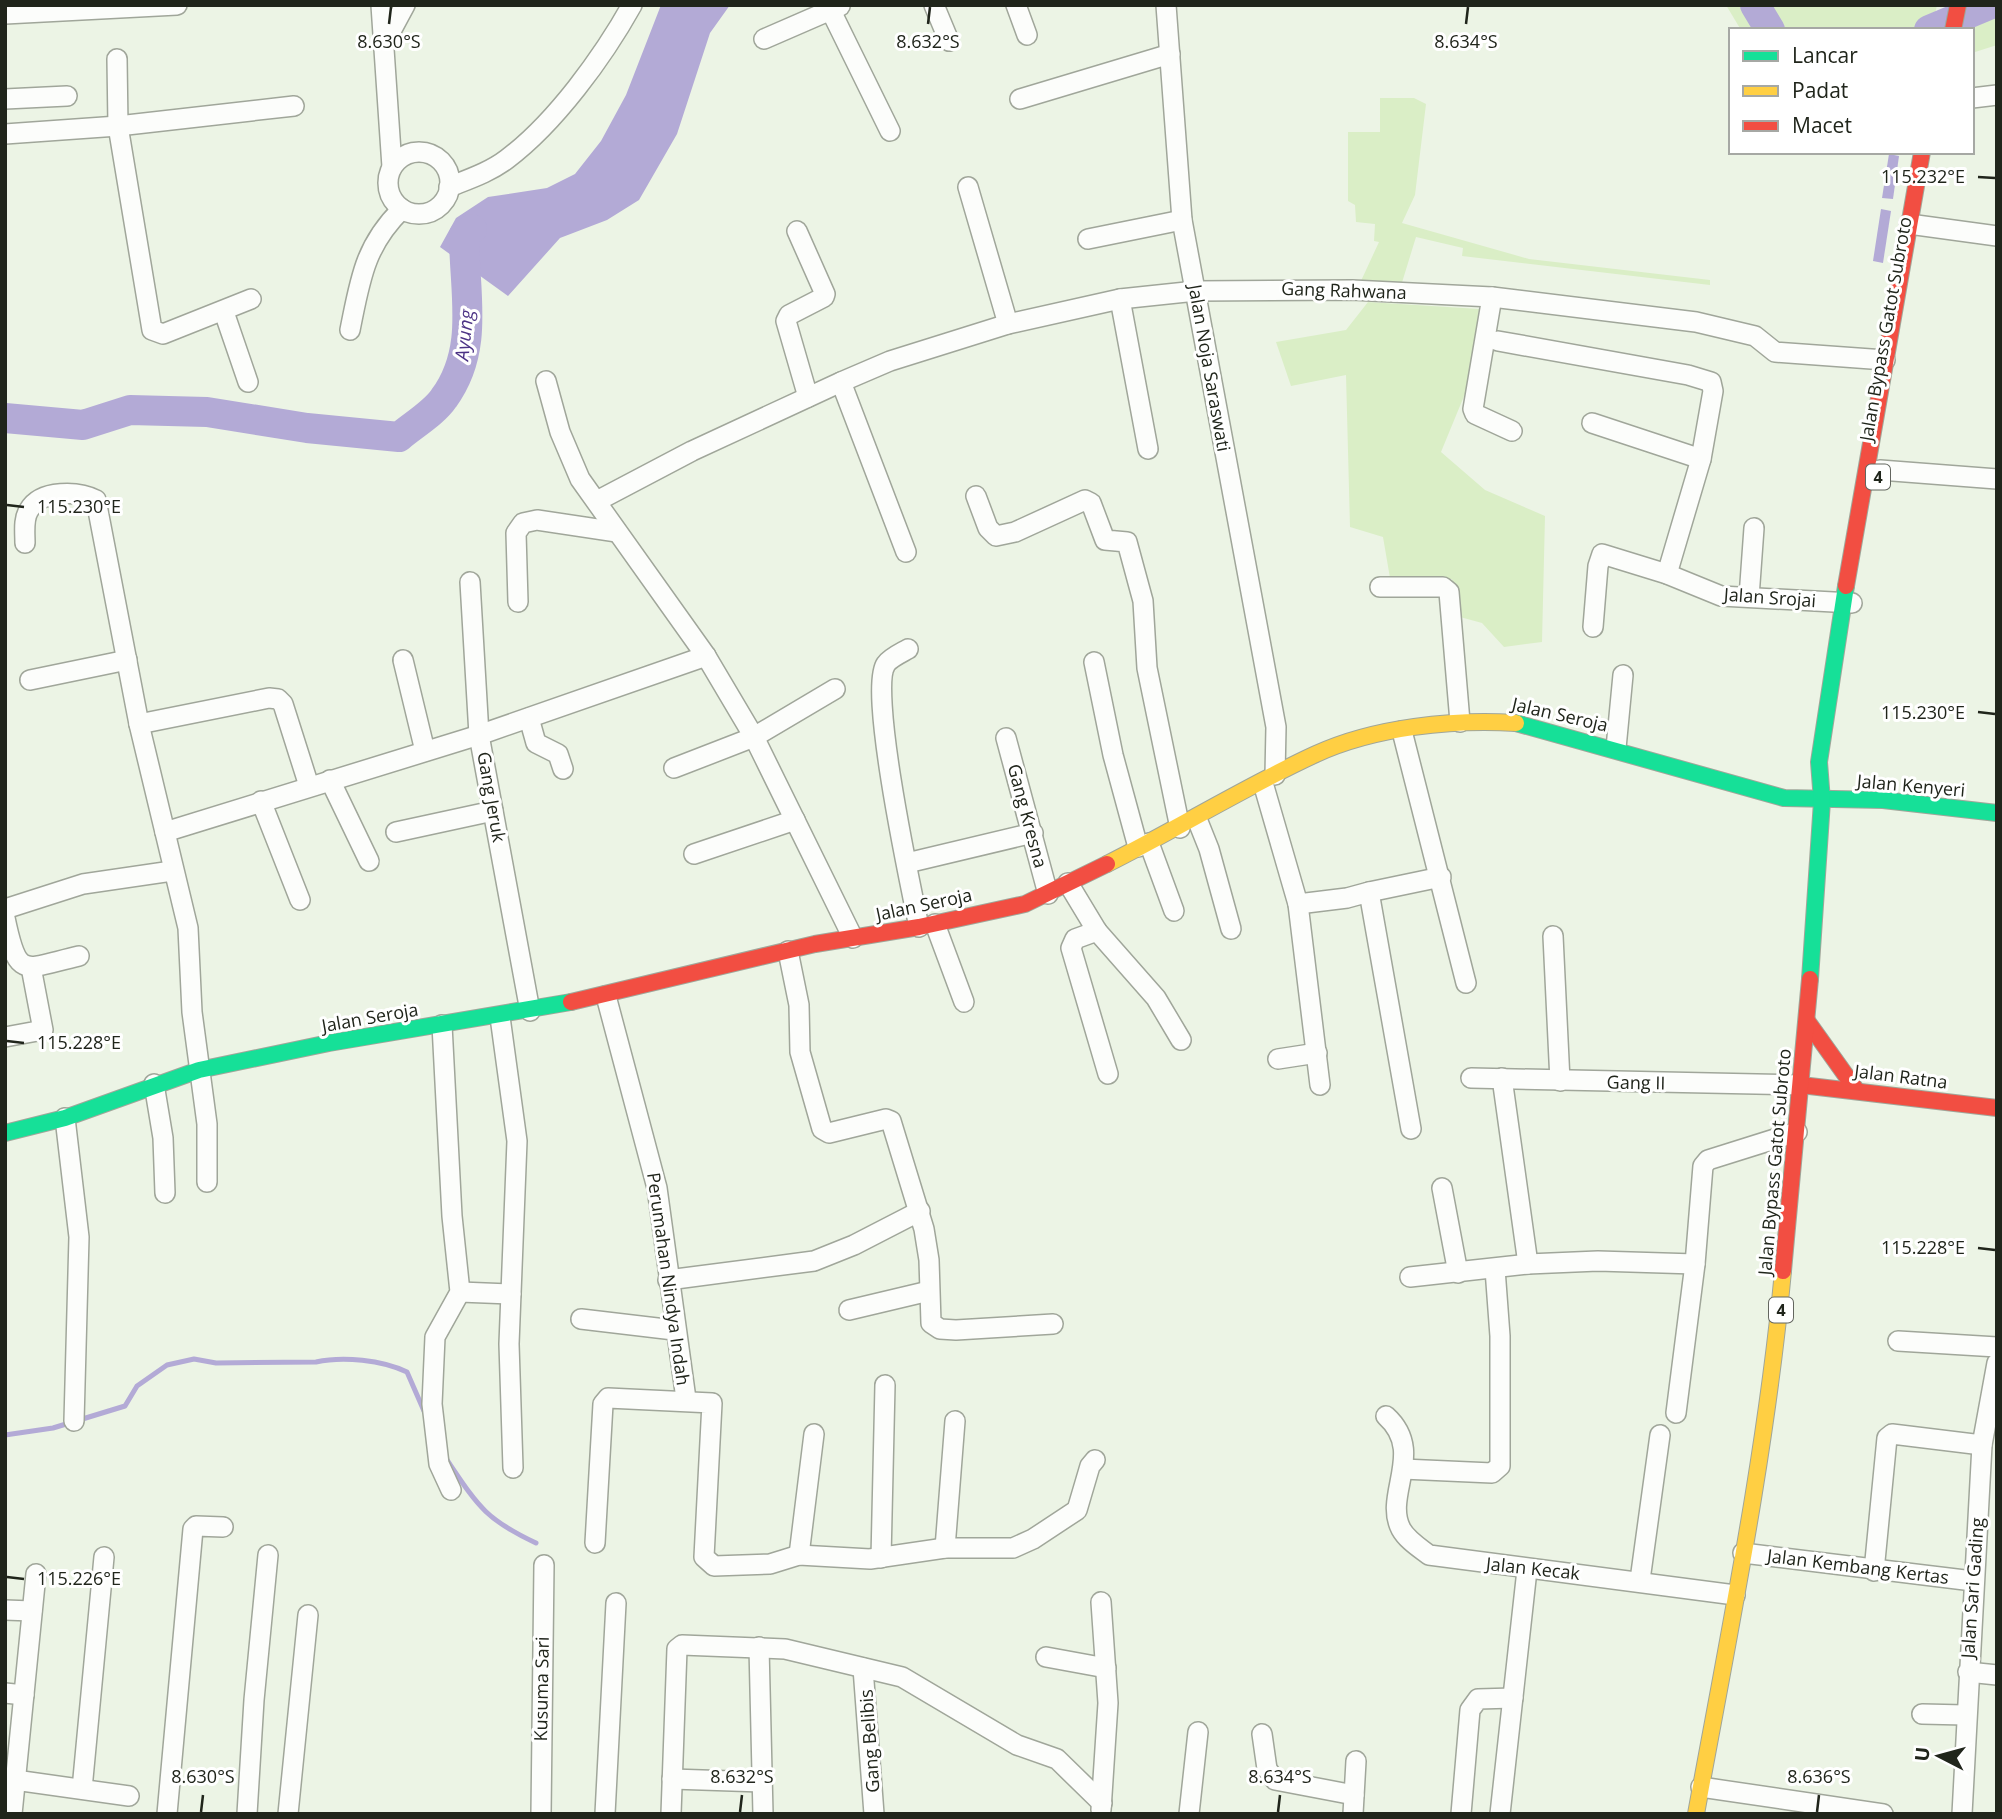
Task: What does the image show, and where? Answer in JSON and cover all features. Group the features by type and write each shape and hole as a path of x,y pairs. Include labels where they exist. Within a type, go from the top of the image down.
{"main road":[{"path":"1953,28 1958,5"},
{"name":"Jalan Bypass Gatot Subroto","path":"1849,603 1880,470 1917,225 1922,154"},
{"name":"Jalan Bypass Gatot Subroto","path":"1696,1814 1735,1595 1752,1554 1797,1132 1808,1086 1807,1021 1822,801 1819,762 1849,603 1885,360 1917,225 1937,154"},
{"name":"Jalan Seroja","path":"5,1133 65,1118 199,1070 329,1043 500,1017 606,996 788,951 1025,904 1189,823 1300,761 1364,739 1402,731 1461,722 1523,723 1773,795 1822,801"},
{"name":"Jalan Kenyeri","path":"1822,801 1883,800 1997,813"},
{"path":"1807,1021 1857,1091"},
{"name":"Jalan Ratna","path":"1808,1086 1997,1108"}],"street":[{"path":"5,13 177,5"},
{"path":"381,5 392,167 388,190 393,201 402,209 419,214 436,209 447,195 449,187 446,169 440,161 424,153 406,155 392,167"},
{"path":"383,46 405,5"},
{"path":"449,187 492,169 531,137 566,99 608,44 632,5"},
{"path":"934,5 948,41"},
{"path":"1016,5 1027,35"},
{"name":"Jalan Noja Saraswati","path":"1166,5 1182,220 1276,727 1269,779 1297,904 1320,1085"},
{"path":"764,39 836,7 890,131"},
{"path":"1020,99 1170,54"},
{"path":"117,59 118,126 152,330 163,334 224,312 251,299"},
{"path":"1974,98 1997,95"},
{"path":"5,100 67,96"},
{"path":"5,134 118,126 294,106"},
{"path":"968,187 1008,324"},
{"path":"350,330 369,252 384,227 402,209"},
{"path":"1088,239 1182,220"},
{"path":"1917,225 1997,236"},
{"path":"797,231 825,294 789,315 786,321 807,397"},
{"name":"Gang Rahwana","path":"597,501 692,451 890,361 1008,324 1121,299 1196,290 1352,290 1492,297 1696,322 1755,336 1774,352 1885,360"},
{"path":"1492,297 1473,409 1475,414 1512,431"},
{"path":"1121,299 1148,449"},
{"path":"224,312 248,382"},
{"path":"1498,341 1709,381 1713,391 1700,459 1667,574"},
{"path":"546,381 560,432 580,479 706,656 754,737 853,938"},
{"path":"841,382 906,552"},
{"path":"1592,423 1700,459"},
{"path":"1880,470 1997,480"},
{"path":"25,543 25,519 30,507 40,500 71,492 83,493 96,500 139,724 172,872 188,928 192,1012 207,1124 207,1182"},
{"path":"976,496 988,528 996,536 1015,532 1084,500 1091,503 1105,540 1127,542 1143,601 1147,668 1189,823 1209,849 1231,929"},
{"path":"518,602 516,533 523,523 537,520 617,532"},
{"path":"1749,597 1754,528"},
{"name":"Jalan Srojai","path":"1593,627 1599,557 1607,554 1721,596 1849,603"},
{"name":"Gang Jeruk","path":"470,582 479,735 530,1011"},
{"path":"1380,587 1443,587 1448,592 1461,722"},
{"path":"908,649 886,663 882,697 907,863 927,925 964,1002"},
{"path":"165,832 479,735 706,656"},
{"path":"30,680 127,660"},
{"path":"403,660 425,751"},
{"path":"1094,662 1113,755 1144,845 1174,911"},
{"path":"1616,748 1623,675"},
{"path":"674,768 754,737 835,689"},
{"path":"139,724 269,698 278,699 283,704 309,786"},
{"path":"529,718 536,743 558,754 563,769"},
{"name":"Jalan Noja Saraswati","path":"1276,727 1300,761"},
{"path":"1402,731 1466,983"},
{"name":"Gang Kresna","path":"1006,737 1048,894"},
{"path":"330,779 369,861"},
{"path":"261,802 300,900"},
{"path":"396,832 493,811"},
{"path":"694,854 794,820"},
{"path":"907,863 1033,833"},
{"path":"5,909 83,884 172,872"},
{"path":"1297,904 1441,877"},
{"path":"1068,883 1097,931 1156,998 1181,1040"},
{"path":"1368,892 1411,1129"},
{"path":"5,918 15,959 31,967 79,956"},
{"path":"1097,931 1076,939 1071,948 1108,1074"},
{"path":"1553,936 1560,1081"},
{"path":"788,951 799,1005 800,1052 822,1129 829,1133 886,1119 891,1121 920,1211 929,1261 929,1321 940,1329 988,1330 1052,1324"},
{"path":"5,1037 43,1030 31,967"},
{"name":"Perumahan Nindya Indah","path":"606,996 657,1188 685,1399"},
{"path":"500,1017 517,1141 511,1294 513,1468"},
{"path":"442,1025 452,1216 460,1292 439,1328 434,1346 432,1404 435,1446 439,1464 451,1490"},
{"path":"1278,1059 1317,1053"},
{"name":"Gang II","path":"1471,1078 1808,1086"},
{"path":"1502,1078 1528,1265"},
{"path":"154,1084 163,1138 166,1193"},
{"path":"65,1118 79,1237 74,1421"},
{"path":"1676,1413 1705,1163 1797,1132"},
{"path":"1442,1188 1458,1273"},
{"path":"668,1280 814,1261 853,1245 920,1211"},
{"path":"1410,1277 1598,1261 1695,1264"},
{"path":"1403,1469 1492,1473 1500,1466 1500,1336 1495,1269"},
{"path":"849,1310 929,1291"},
{"path":"460,1292 511,1294"},
{"path":"581,1319 674,1330"},
{"path":"1898,1341 1997,1347"},
{"name":"Jalan Sari Gading","path":"1962,1814 1973,1581 1989,1475 1982,1445 1996,1367"},
{"path":"881,1558 885,1385"},
{"path":"595,1543 604,1400 685,1399 712,1403 705,1559 714,1566 770,1564 799,1555 881,1558 945,1548 1013,1548 1033,1539 1077,1510 1090,1466 1095,1460"},
{"name":"Jalan Kecak","path":"1386,1416 1400,1431 1403,1469 1397,1516 1401,1528 1416,1545 1435,1558 1527,1570 1640,1580 1735,1595"},
{"path":"945,1548 955,1421"},
{"path":"799,1555 814,1434"},
{"path":"1874,1571 1887,1438 1892,1434 1982,1445"},
{"path":"1640,1580 1660,1435"},
{"path":"167,1814 194,1527 223,1527"},
{"name":"Jalan Kembang Kertas","path":"1752,1554 1973,1581"},
{"path":"247,1814 268,1555"},
{"path":"82,1789 104,1558"},
{"name":"Kusuma Sari","path":"541,1814 544,1564"},
{"path":"1500,1814 1527,1570"},
{"path":"12,1814 15,1780 14,1694 32,1611 36,1574"},
{"path":"1101,1602 1108,1703 1101,1808"},
{"path":"605,1814 616,1604"},
{"path":"5,1610 32,1611"},
{"path":"288,1814 308,1615"},
{"path":"671,1814 678,1646 759,1647 828,1657 902,1677 1017,1745 1057,1759 1101,1808"},
{"path":"759,1647 763,1814"},
{"path":"1046,1657 1106,1668"},
{"name":"Gang Belibis","path":"863,1668 874,1814"},
{"path":"1968,1672 1997,1675"},
{"path":"1461,1814 1470,1710 1478,1699 1513,1698"},
{"path":"1922,1714 1965,1715"},
{"path":"1189,1814 1198,1732"},
{"path":"1262,1734 1268,1769 1275,1780 1353,1804 1356,1761"},
{"path":"672,1779 762,1782"},
{"path":"15,1780 129,1796"},
{"path":"1701,1787 1883,1814"}],"green space":[{"path":"1726,5 1937,5 1932,28 1740,28"},
{"path":"1978,5 1997,5 1997,45 1974,52"},
{"path":"1380,98 1414,98 1426,104 1415,195 1402,223 1529,259 1710,280 1710,285 1462,256 1463,248 1416,237 1400,289 1360,283 1379,242 1374,241 1375,224 1356,222 1355,205 1348,201 1348,132 1380,132"},
{"path":"1368,302 1479,309 1469,384 1441,452 1485,490 1545,516 1542,642 1504,647 1482,623 1460,617 1452,579 1390,578 1383,537 1350,527 1346,375 1291,386 1276,342 1346,330"}],"shaded area":[{"path":"661,5 730,5 710,33 677,134 639,200 607,220 560,238 508,296 440,247 456,218 488,197 547,188 575,174 601,141 626,95"},
{"path":"1889,154 1899,156 1893,199 1882,198"},
{"path":"1881,209 1891,211 1883,263 1873,261"}],"waterway":[{"path":"1755,5 1769,28"},
{"path":"1934,28 1989,5"},
{"name":"Ayung","path":"5,418 83,425 130,410 207,412 307,428 399,437 440,403 455,379 462,360 468,320 464,235 472,229"},
{"path":"5,1435 53,1428 125,1406 137,1386 167,1365 194,1359 216,1363 350,1359 374,1362 407,1372 424,1411"},
{"path":"447,1460 484,1510 505,1526 536,1543"}],"traffic: fast":[{"path":"1810,979 1822,801 1819,762 1846,586"},
{"path":"1516,723 1784,798 1883,800 1997,813"},
{"path":"5,1133 65,1118 199,1070 329,1043 571,1002"}],"traffic: slow":[{"path":"1107,864 1264,780 1339,745 1363,737 1414,727 1466,722 1516,723"},
{"path":"1696,1814 1757,1476 1783,1271"}],"traffic: jam":[{"path":"1953,28 1958,5"},
{"path":"1846,586 1922,154"},
{"path":"571,1002 815,944 919,927 1025,904 1107,864"},
{"path":"1783,1271 1810,979"},
{"path":"1807,1021 1857,1091"},
{"path":"1801,1085 1997,1108"}]}
